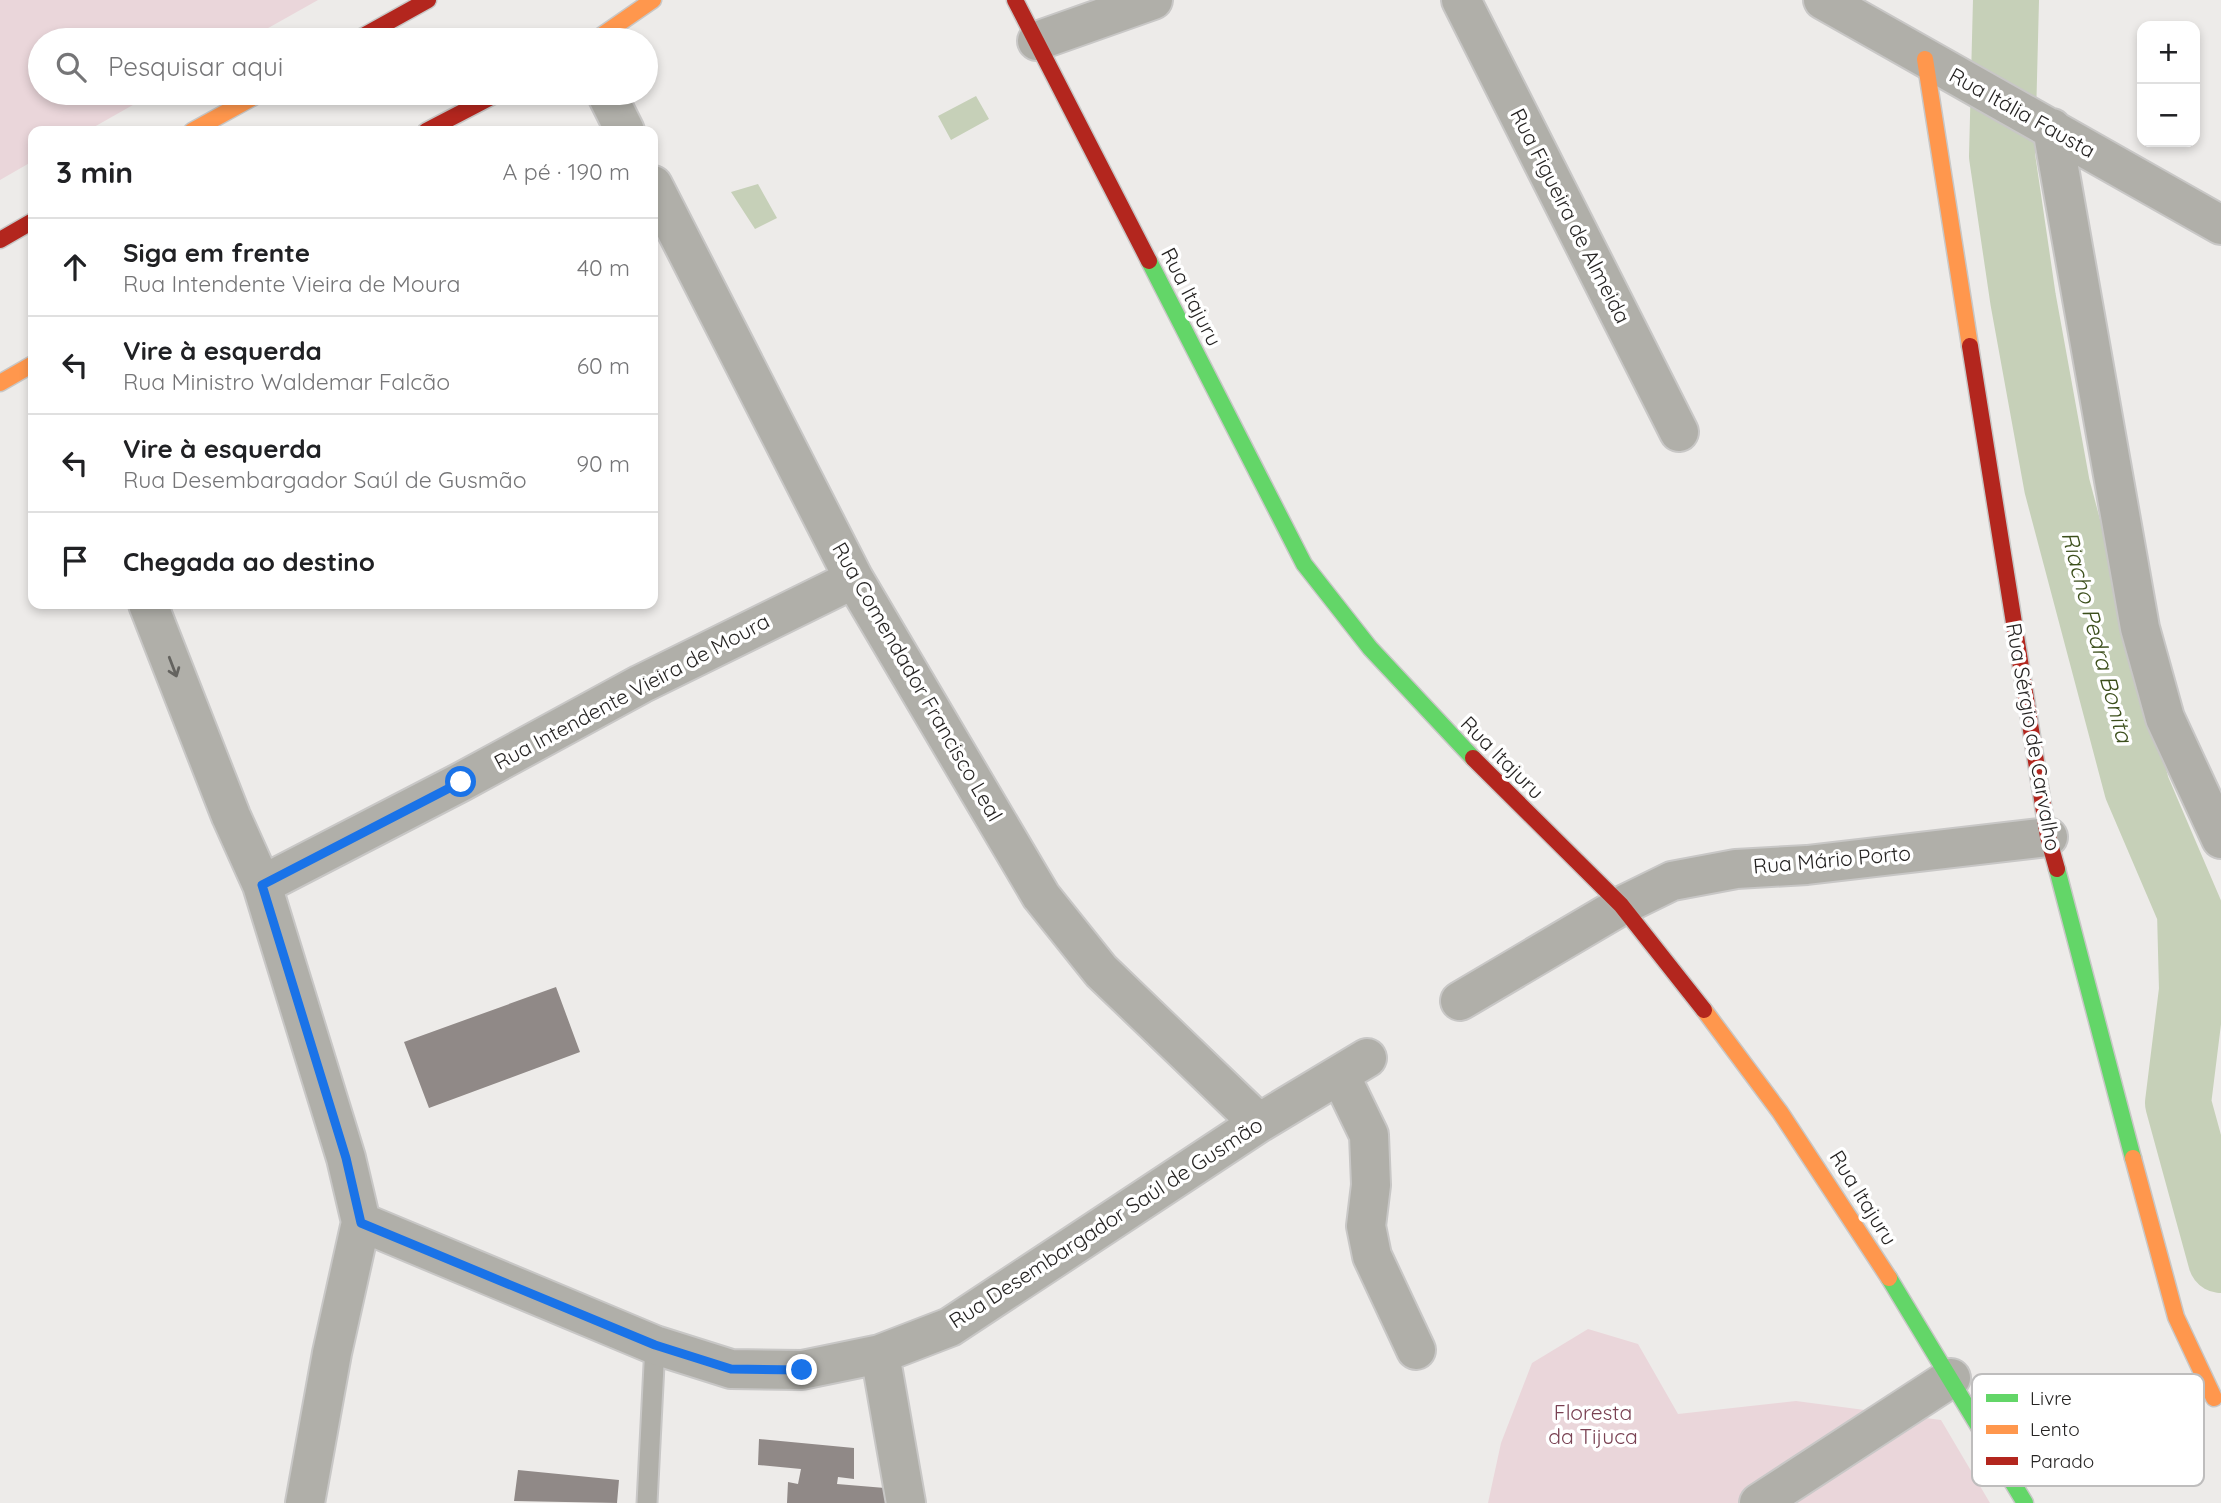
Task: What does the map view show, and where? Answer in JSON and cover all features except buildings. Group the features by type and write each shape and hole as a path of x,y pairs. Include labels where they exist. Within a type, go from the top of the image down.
{"street":[{"path":"378,28 428,0"},
{"path":"612,28 653,0"},
{"name":"Rua Itajuru","path":"1016,0 1304,564 1340,614 1402,686 1621,906 1738,1051 1804,1143 1972,1413"},
{"path":"1037,41 1153,0"},
{"name":"Rua Figueira de Almeida","path":"1461,0 1679,432"},
{"name":"Rua Itália Fausta","path":"1823,0 2221,225"},
{"name":"Rua Sérgio de Carvalho","path":"1925,59 2048,837 2176,1317 2201,1374"},
{"path":"200,126 239,105"},
{"path":"436,126 476,105"},
{"path":"612,105 622,126"},
{"path":"2052,128 2140,628 2165,718 2221,839"},
{"name":"Rua Comendador Francisco Leal","path":"658,195 854,579 1041,896 1101,971 1259,1123"},
{"path":"0,240 28,224"},
{"path":"0,383 28,367"},
{"name":"Rua Intendente Vieira de Moura","path":"262,885 461,782 641,684 854,579"},
{"path":"150,609 231,816 262,885 346,1158 361,1223 332,1353 305,1503"},
{"name":"Rua Mário Porto","path":"1460,1001 1621,906 1672,881 1736,869 1807,865 2048,837"},
{"name":"Rua Desembargador Saúl de Gusmão","path":"361,1223 655,1345 731,1369 802,1370 880,1354 950,1326 1259,1123 1353,1067 1369,1135 1371,1185 1366,1226 1372,1256 1416,1350"},
{"path":"880,1354 906,1503"},
{"path":"1759,1503 1951,1378"},
{"name":"Rua Sérgio de Carvalho","path":"2204,1380 2214,1398"},
{"name":"Rua Itajuru","path":"2015,1486 2025,1503"}],"lane":[{"path":"647,1503 655,1345"}],"green space":[{"path":"0,0 318,0 268,28 28,28 28,105 133,105 96,126 28,126 28,164 0,180"},
{"name":"Floresta da Tijuca","path":"1588,1329 1638,1344 1678,1414 1796,1401 1941,1420 1972,1473 1972,1486 1980,1486 1990,1503 1488,1503 1501,1443 1532,1363"}],"shaded area":[{"path":"976,96 989,119 951,140 938,116"},
{"path":"758,184 777,218 755,229 731,192"}],"waterway":[{"name":"Riacho Pedra Bonita","path":"2006,0 2002,156 2023,299 2057,486 2137,788 2190,912 2192,990 2178,1103 2221,1260"}],"traffic: fast":[{"path":"1149,261 1304,564 1370,648 1473,758"},
{"path":"2057,869 2133,1158"},
{"path":"1889,1278 1972,1415"},
{"path":"2015,1486 2025,1503"}],"traffic: slow":[{"path":"612,28 653,0"},
{"path":"1925,59 1970,346"},
{"path":"201,126 239,105"},
{"path":"0,383 28,367"},
{"path":"1704,1010 1780,1112 1889,1278"},
{"path":"2133,1158 2176,1317 2203,1374"},
{"path":"2204,1377 2214,1398"}],"traffic: jam":[{"path":"378,28 428,0"},
{"path":"1015,0 1149,261"},
{"path":"436,126 476,105"},
{"path":"0,240 28,224"},
{"path":"1970,346 2048,837 2057,869"},
{"path":"1473,758 1621,905 1704,1010"}],"route":[{"path":"461,782 262,885 346,1158 361,1223 655,1345 731,1369 802,1370"}]}
